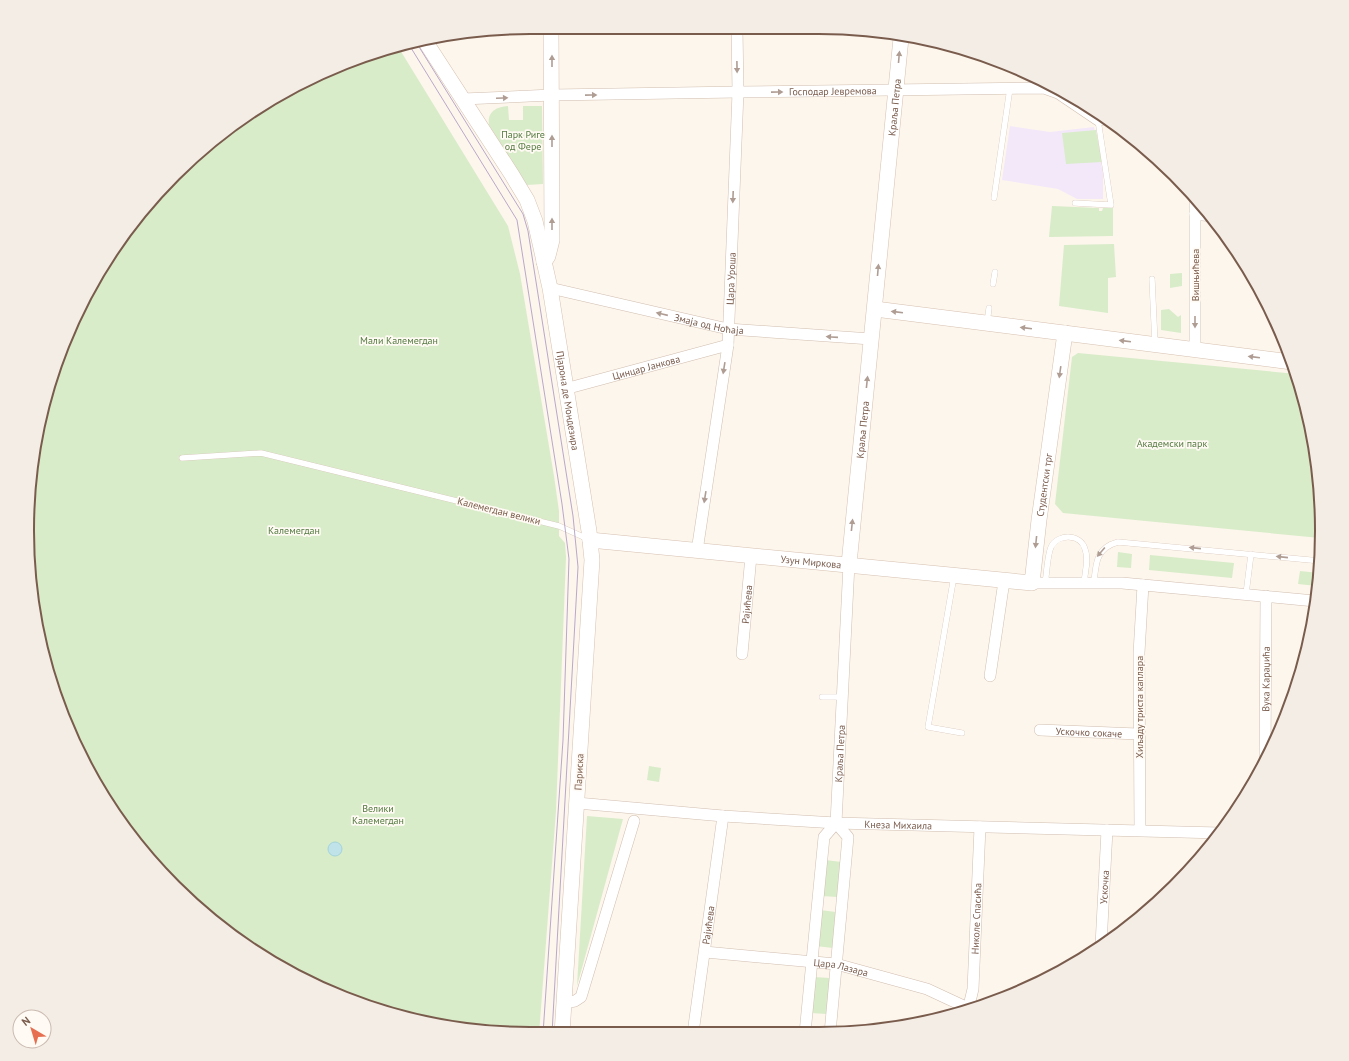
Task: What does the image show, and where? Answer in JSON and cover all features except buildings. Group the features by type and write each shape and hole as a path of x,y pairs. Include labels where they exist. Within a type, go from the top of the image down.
{"street":[{"path":"544,262 550,250 552,240 552,34"},
{"name":"Цара Уроша","path":"697,551 728,345 738,92 737,34"},
{"name":"Краља Петра","path":"836,823 849,564 901,41"},
{"name":"Пјарона де Мондезира","path":"428,45 527,200 535,221 550,288 590,540"},
{"name":"Господар Јевремова","path":"552,95 1043,88"},
{"path":"464,100 552,95"},
{"name":"Вишњићева","path":"1195,207 1196,350"},
{"path":"1195,214 1201,215"},
{"name":"Змаја од Ноћаја","path":"550,288 728,329 871,340"},
{"path":"875,309 1285,361"},
{"name":"Студентски трг","path":"1038,583 1039,520 1065,333"},
{"name":"Цинцар Јанкова","path":"565,388 728,345"},
{"name":"Узун Миркова","path":"590,540 849,564 1004,581 1038,583"},
{"name":"Париска","path":"562,1027 592,560 590,540"},
{"name":"Рајићева","path":"742,654 751,556"},
{"path":"990,676 1004,581"},
{"path":"1038,583 1089,582 1143,585 1310,600"},
{"name":"Хиљаду триста каплара","path":"1140,830 1138,652 1143,585"},
{"name":"Вука Караџића","path":"1265,748 1266,596"},
{"name":"Ускочко сокаче","path":"1040,730 1138,734"},
{"name":"Кнеза Михаила","path":"577,803 723,816 836,823 1212,833"},
{"name":"Рајићева","path":"694,1027 723,816"},
{"path":"564,1004 575,1001 581,997 634,821"},
{"path":"806,1027 824,837 836,823 848,838 831,1027"},
{"name":"Николе Спасића","path":"970,1003 973,989 980,827"},
{"name":"Ускочка","path":"1101,938 1107,830"},
{"name":"Цара Лазара","path":"705,952 836,964 927,989 962,1006"}],"lane":[{"path":"994,198 1010,88"},
{"path":"1075,203 1111,205 1101,123"},
{"path":"993,284 995,272"},
{"path":"1152,279 1155,345"},
{"path":"987,323 989,308"},
{"name":"Калемегдан велики","path":"182,458 261,453 565,528 590,540"},
{"path":"1038,583 1050,550 1056,541 1064,537 1078,540 1086,550 1089,582"},
{"path":"1089,582 1099,552 1110,544 1118,542 1314,560"},
{"path":"1246,594 1250,554"},
{"path":"954,575 928,727 962,734"},
{"path":"822,697 843,697"}],"shaded area":[{"path":"1010,126 1050,132 1094,127 1103,173 1103,199 1077,199 1058,189 1002,180"}],"green space":[{"name":"Калемегдан","path":"401,51 508,226 520,274 554,476 559,511 559,536 565,543 566,557 556,811 540,1027 498,1026 466,1023 402,1010 371,1001 311,976 255,943 203,904 179,882 157,858 118,806 85,750 60,690 44,627 38,595 35,563 34,530 38,466 51,402 60,371 85,311 101,282 137,228 157,203 179,179 228,137 282,101 311,85 371,60"},
{"name":"Парк Риге од Фере","path":"508,106 509,120 523,120 523,106 542,106 543,184 527,185 489,125 491,113 500,107"},
{"path":"1096,130 1102,162 1066,164 1062,133"},
{"path":"1052,206 1099,208 1099,211 1102,211 1103,208 1113,208 1113,236 1049,237"},
{"path":"1114,244 1116,277 1108,278 1108,313 1059,306 1064,245"},
{"path":"1182,273 1182,286 1170,288 1170,274"},
{"path":"1169,309 1178,317 1181,315 1181,333 1161,330 1161,310"},
{"name":"Академски парк","path":"1078,353 1290,373 1298,402 1311,466 1314,498 1315,537 1063,513 1055,504 1072,357"},
{"path":"1118,552 1132,554 1131,568 1117,567"},
{"path":"1150,555 1234,563 1232,578 1149,570"},
{"path":"1300,571 1313,572 1312,585 1298,584"},
{"path":"649,766 661,768 659,782 647,780"},
{"path":"587,816 623,819 577,986"},
{"path":"825,860 842,862 838,897 821,896"},
{"path":"820,910 836,912 833,948 816,946"},
{"path":"814,977 830,978 827,1014 810,1013"}],"water":[{"path":"332,842 338,842 342,846 342,852 338,856 332,856 328,852 328,846"}],"tram line":[{"path":"419,47 523,214 528,231 573,516 578,567 552,1027"},
{"path":"412,49 517,220 562,504 569,559 563,740 543,1027"}],"park label":[{"name":"Мали Калемегдан","path":"399,340"},
{"name":"Велики Калемегдан","path":"378,814"}]}
